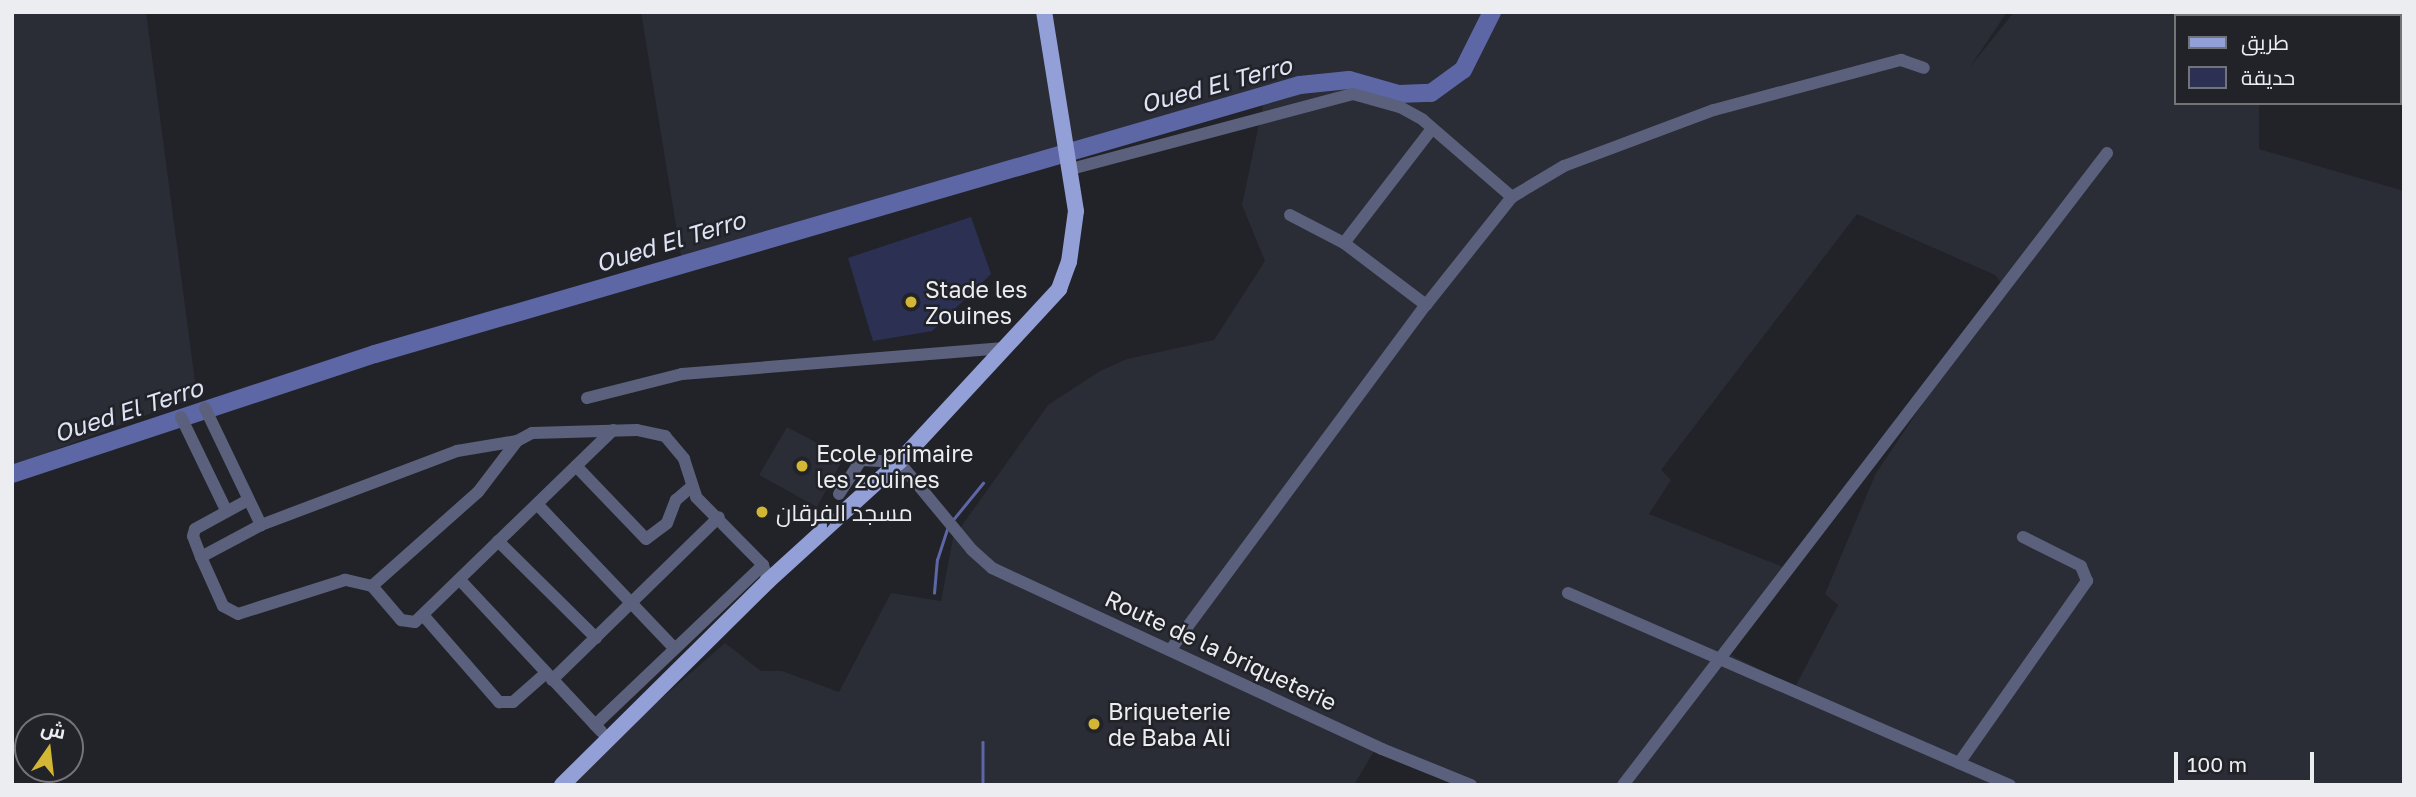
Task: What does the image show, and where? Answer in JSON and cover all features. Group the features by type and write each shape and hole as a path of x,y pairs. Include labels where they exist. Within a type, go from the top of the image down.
{"main road":[{"path":"562,785 768,581 899,462 1049,303 1065,275 1075,220 1069,160 1044,12"}],"street":[{"path":"1171,649 1426,305 1512,197 1564,166 1714,110 1901,60 1924,68"},
{"path":"1069,160 1353,94 1400,107 1512,197"},
{"path":"1344,243 1431,130"},
{"path":"1623,785 1719,656 2107,153"},
{"path":"1290,215 1344,243 1426,305"},
{"path":"587,398 682,374 1004,348"},
{"path":"205,408 261,525"},
{"path":"181,417 226,510"},
{"path":"248,500 195,529 193,536 223,606 239,614 345,580 372,586 404,622 412,623 460,580 613,430"},
{"path":"201,557 261,525 457,451 517,441 532,433 613,430 665,436 684,459 690,488 763,565 768,581"},
{"path":"372,586 478,492 517,441"},
{"path":"839,494 861,460 899,462"},
{"name":"Route de la briqueterie","path":"899,462 943,517 992,568 1382,749 1471,785"},
{"path":"576,466 646,540 667,523 676,500 690,488"},
{"path":"537,504 674,648"},
{"path":"423,615 499,702 513,702 549,677 596,638 719,517"},
{"path":"1959,762 2087,581 2081,565 2022,537"},
{"path":"498,541 596,638"},
{"path":"595,725 763,565"},
{"path":"460,580 608,739"},
{"path":"1568,593 1719,656 2010,785"}],"shaded area":[{"path":"12,12 146,12 197,396 12,466"},
{"path":"641,12 2007,12 1970,67 2014,12 2261,12 2174,14 2174,105 2259,105 2259,149 2404,191 2404,785 1483,785 1377,746 1354,785 562,785 725,643 761,671 782,671 839,692 891,593 941,601 953,538 1048,405 1100,371 1127,359 1214,340 1265,261 1242,205 1263,105 682,262","holes":["1857,214 1995,275 2003,285 1876,473 1825,594 1838,605 1795,687 1731,655 1788,569 1649,514 1671,480 1661,470"]},
{"name":"Ecole primaire les zouines","path":"787,427 844,457 817,507 759,475"}],"green space":[{"name":"Stade les Zouines","path":"971,217 991,274 932,331 873,341 848,258"}],"waterway":[{"name":"Oued El Terro","path":"12,474 375,354 1300,85 1349,80 1398,94 1431,93 1463,70 1492,12"},
{"path":"952,521 983,483"},
{"path":"934,593 937,560 948,526"},
{"path":"983,742 983,785"}],"place":[{"name":"Stade les Zouines","path":"911,302"},
{"name":"Ecole primaire les zouines","path":"802,466"},
{"name":"مسجد الفرقان","path":"762,512"},
{"name":"Briqueterie de Baba Ali","path":"1094,724"}]}
